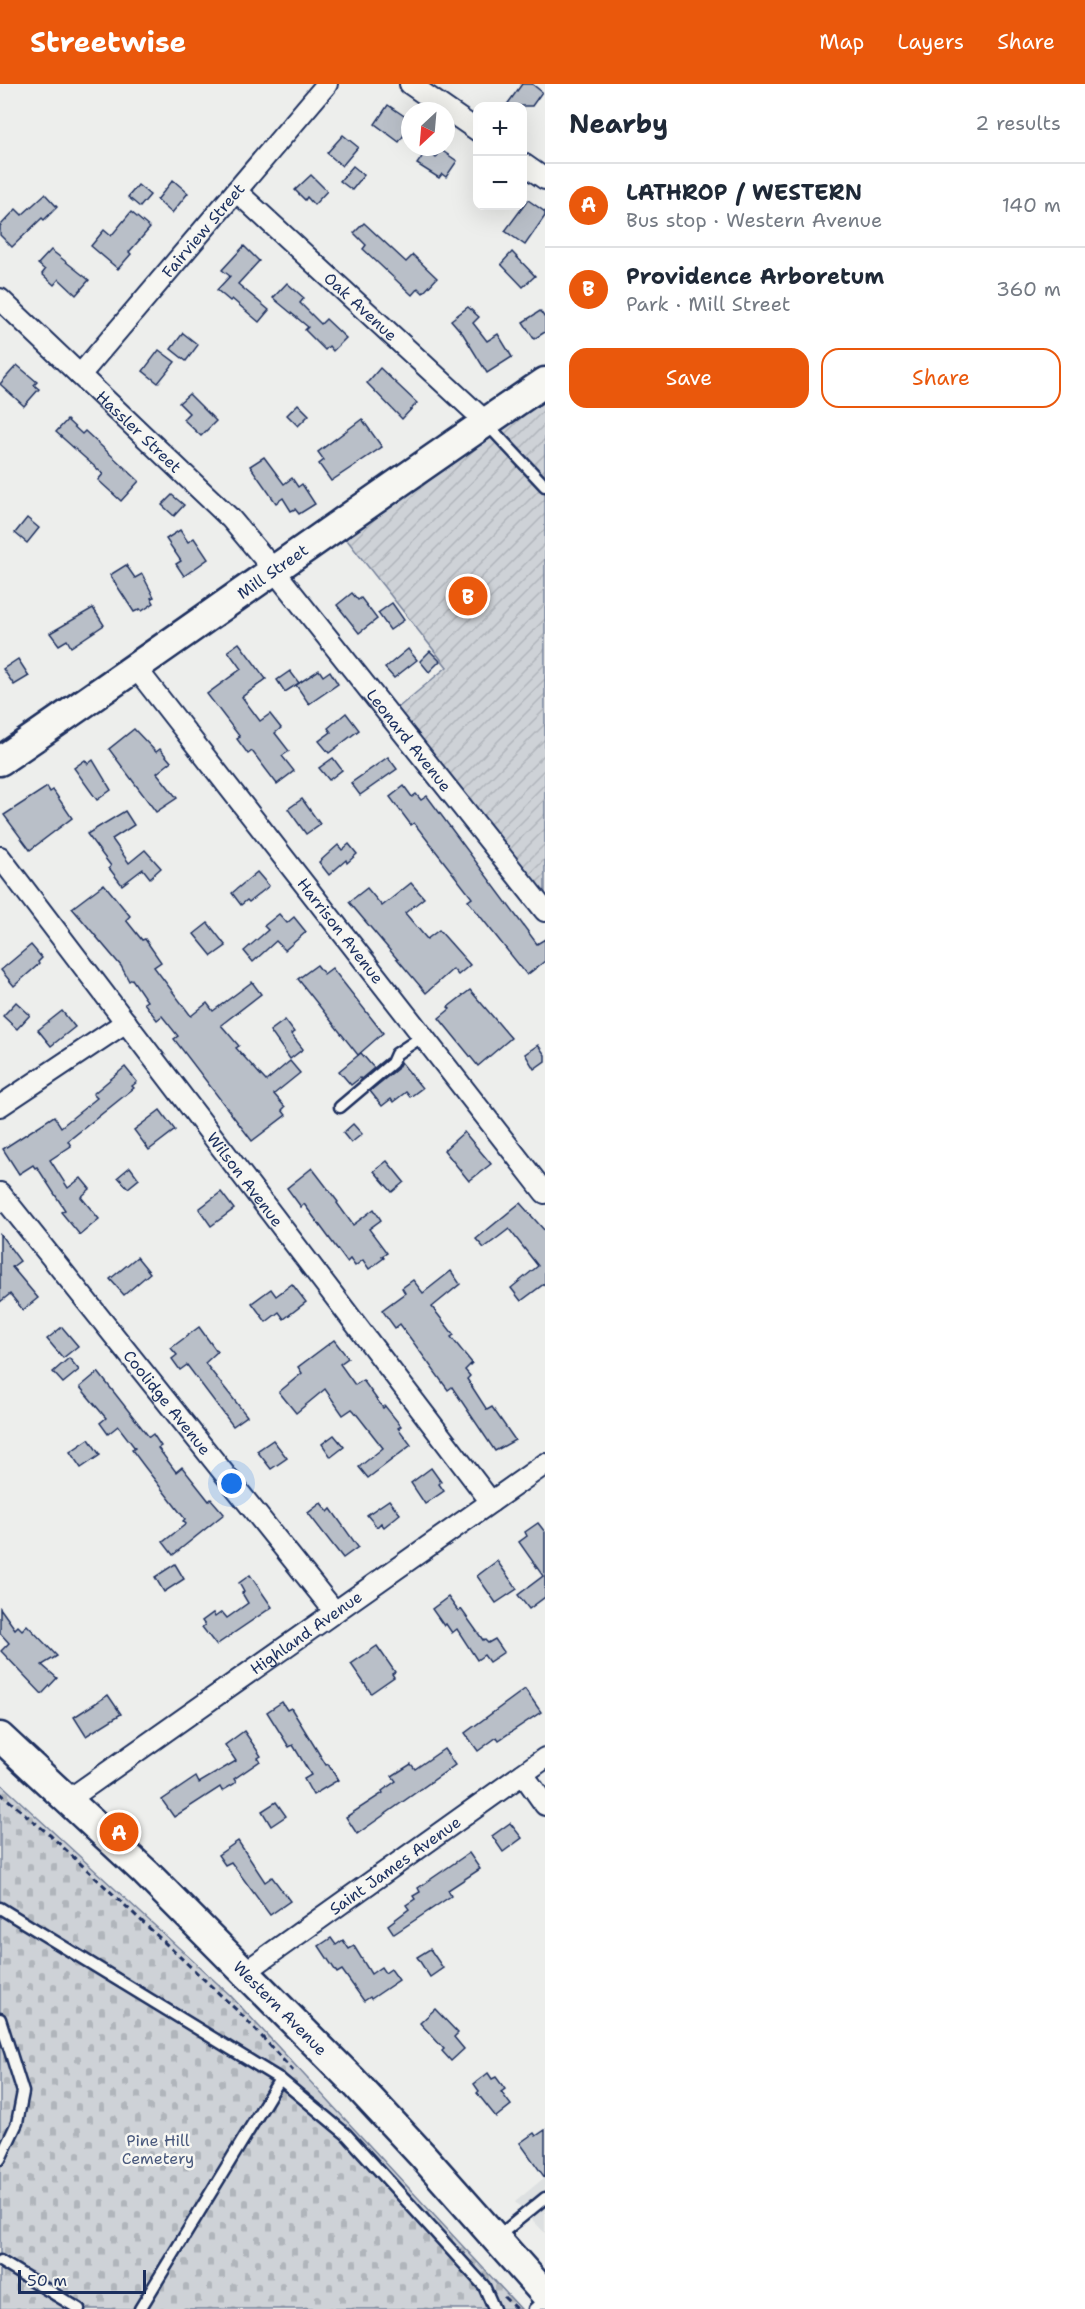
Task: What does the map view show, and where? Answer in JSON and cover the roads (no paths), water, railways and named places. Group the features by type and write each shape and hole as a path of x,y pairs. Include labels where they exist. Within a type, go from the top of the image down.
{"main road":[{"name":"Mill Street","path":"0,761 545,382"},
{"name":"Western Avenue","path":"0,1737 146,1874 375,2104 545,2294"}],"street":[{"name":"Fairview Street","path":"80,375 327,84"},
{"path":"410,84 473,129"},
{"path":"527,166 545,179"},
{"name":"Oak Avenue","path":"236,190 486,422"},
{"name":"Hassler Street","path":"0,299 231,519 273,569"},
{"name":"Leonard Avenue","path":"273,569 545,911"},
{"name":"Harrison Avenue","path":"136,668 423,1036 539,1172 545,1193"},
{"name":"Wilson Avenue","path":"0,856 490,1502"},
{"path":"0,1106 126,1022"},
{"name":"Coolidge Avenue","path":"0,1193 335,1612"},
{"name":"Highland Avenue","path":"68,1800 545,1464"},
{"name":"Saint James Avenue","path":"245,1972 545,1758"},
{"path":"523,1774 545,1805"}],"lane":[{"path":"486,422 545,486"},
{"path":"340,1107 392,1063 396,1054 423,1036"},
{"path":"0,1908 280,2079 346,2134 484,2286 494,2309"},
{"path":"0,2019 23,2092 17,2123 0,2159"},
{"path":"140,2309 280,2079"},
{"path":"496,2238 545,2198"},
{"path":"0,2261 79,2309"},
{"path":"534,2309 545,2299"}],"place":[{"name":"Providence Arboretum","path":"468,596"},
{"name":"LATHROP / WESTERN","path":"119,1832"}],"park label":[{"name":"Pine Hill Cemetery","path":"158,2149"}]}
